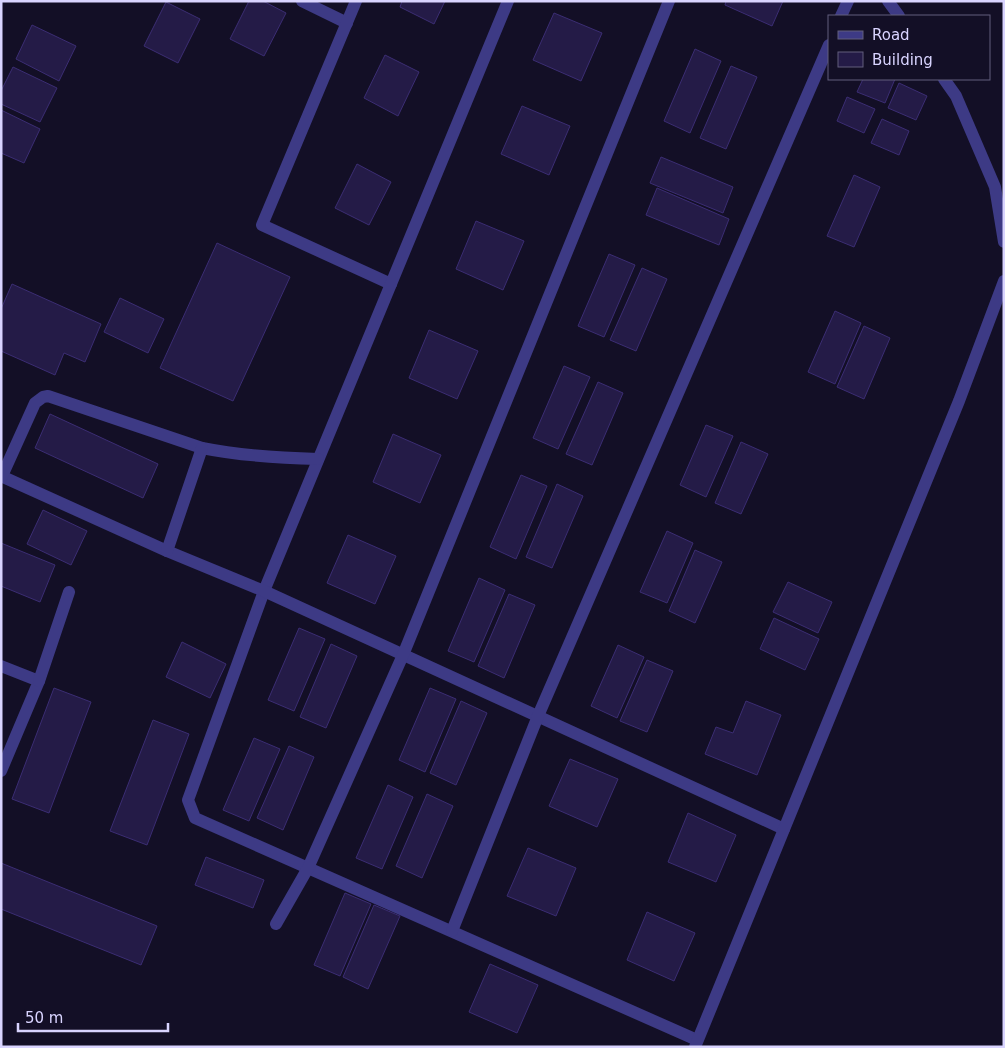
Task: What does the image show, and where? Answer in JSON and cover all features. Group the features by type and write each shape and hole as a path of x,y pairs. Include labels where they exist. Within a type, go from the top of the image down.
{"street":[{"path":"302,1 347,23"},
{"path":"356,1 262,225 391,284"},
{"path":"508,1 264,591 188,800 195,818 452,931 696,1044 955,410 1004,281"},
{"path":"276,924 308,868 403,655 669,1"},
{"path":"841,15 848,1"},
{"path":"888,1 898,15"},
{"path":"452,931 538,716 828,47"},
{"path":"945,80 956,96 995,187 1004,242"},
{"path":"318,459 257,457 202,448 48,396 38,399 35,403 1,476 167,551 264,591 784,829"},
{"path":"167,551 202,448"},
{"path":"1,771 38,681 69,592"},
{"path":"1,666 38,681"}],"building":[{"path":"249,1 263,1 286,13 264,56 230,39"},
{"path":"402,1 445,1 434,24 400,7"},
{"path":"726,1 783,1 772,26 725,5"},
{"path":"166,2 200,19 178,63 144,46"},
{"path":"554,13 602,33 581,81 533,60"},
{"path":"32,25 76,46 59,81 16,59"},
{"path":"695,49 721,61 690,133 664,121"},
{"path":"385,55 419,72 398,116 364,98"},
{"path":"731,66 757,77 726,149 700,138"},
{"path":"13,67 57,88 40,122 1,104 1,91"},
{"path":"863,80 895,80 885,103 857,92"},
{"path":"899,83 927,96 916,120 888,108"},
{"path":"847,97 875,109 864,133 837,121"},
{"path":"522,106 570,126 549,175 501,154"},
{"path":"1,110 40,129 24,163 1,153"},
{"path":"882,119 909,131 899,155 871,143"},
{"path":"661,157 733,187 723,213 650,183"},
{"path":"357,164 391,182 369,225 335,208"},
{"path":"854,175 880,187 854,247 827,236"},
{"path":"657,188 729,219 719,245 646,215"},
{"path":"476,221 524,241 503,290 456,269"},
{"path":"217,243 290,277 233,401 160,368"},
{"path":"609,254 635,265 604,337 578,326"},
{"path":"642,268 667,279 636,351 610,340"},
{"path":"12,284 101,324 85,362 64,353 55,375 1,351 1,309"},
{"path":"120,298 164,319 148,353 104,332"},
{"path":"835,311 861,323 835,384 808,372"},
{"path":"864,326 890,338 864,399 837,387"},
{"path":"429,330 478,351 457,399 409,378"},
{"path":"564,366 590,377 558,449 533,438"},
{"path":"598,382 623,393 592,465 566,454"},
{"path":"50,414 158,464 143,498 35,448"},
{"path":"706,425 733,436 706,497 680,485"},
{"path":"393,434 441,455 420,503 373,482"},
{"path":"741,442 768,454 741,514 715,503"},
{"path":"521,475 547,486 516,559 490,547"},
{"path":"557,484 583,496 552,568 526,557"},
{"path":"43,510 87,531 71,565 27,544"},
{"path":"667,531 693,543 667,603 640,592"},
{"path":"348,535 396,556 375,604 327,583"},
{"path":"1,543 55,565 40,602 1,586"},
{"path":"695,550 722,562 695,623 669,611"},
{"path":"479,578 505,590 474,662 448,651"},
{"path":"788,582 832,602 818,633 773,612"},
{"path":"509,594 535,605 504,678 478,666"},
{"path":"774,618 819,639 805,670 760,649"},
{"path":"299,628 325,639 294,711 268,700"},
{"path":"182,642 226,664 210,698 166,677"},
{"path":"331,644 357,656 326,728 300,717"},
{"path":"618,645 644,657 617,718 591,706"},
{"path":"647,660 673,671 647,732 620,721"},
{"path":"54,688 91,702 49,813 12,799"},
{"path":"430,688 456,699 425,772 399,760"},
{"path":"461,701 487,713 456,785 430,773"},
{"path":"746,701 781,715 757,775 705,754 716,727 733,733"},
{"path":"153,720 189,734 147,845 110,831"},
{"path":"254,738 280,749 249,821 223,810"},
{"path":"289,746 314,757 283,830 257,818"},
{"path":"570,759 618,779 597,827 549,806"},
{"path":"388,785 413,797 382,869 356,858"},
{"path":"427,794 453,806 422,878 396,866"},
{"path":"688,813 736,835 716,882 668,862"},
{"path":"528,848 576,868 556,916 507,896"},
{"path":"206,857 264,880 253,908 195,885"},
{"path":"1,863 157,926 141,965 1,909"},
{"path":"345,893 371,904 340,976 314,965"},
{"path":"374,905 400,916 368,989 343,977"},
{"path":"647,912 695,933 674,981 627,960"},
{"path":"490,964 538,985 517,1033 469,1012"}]}
